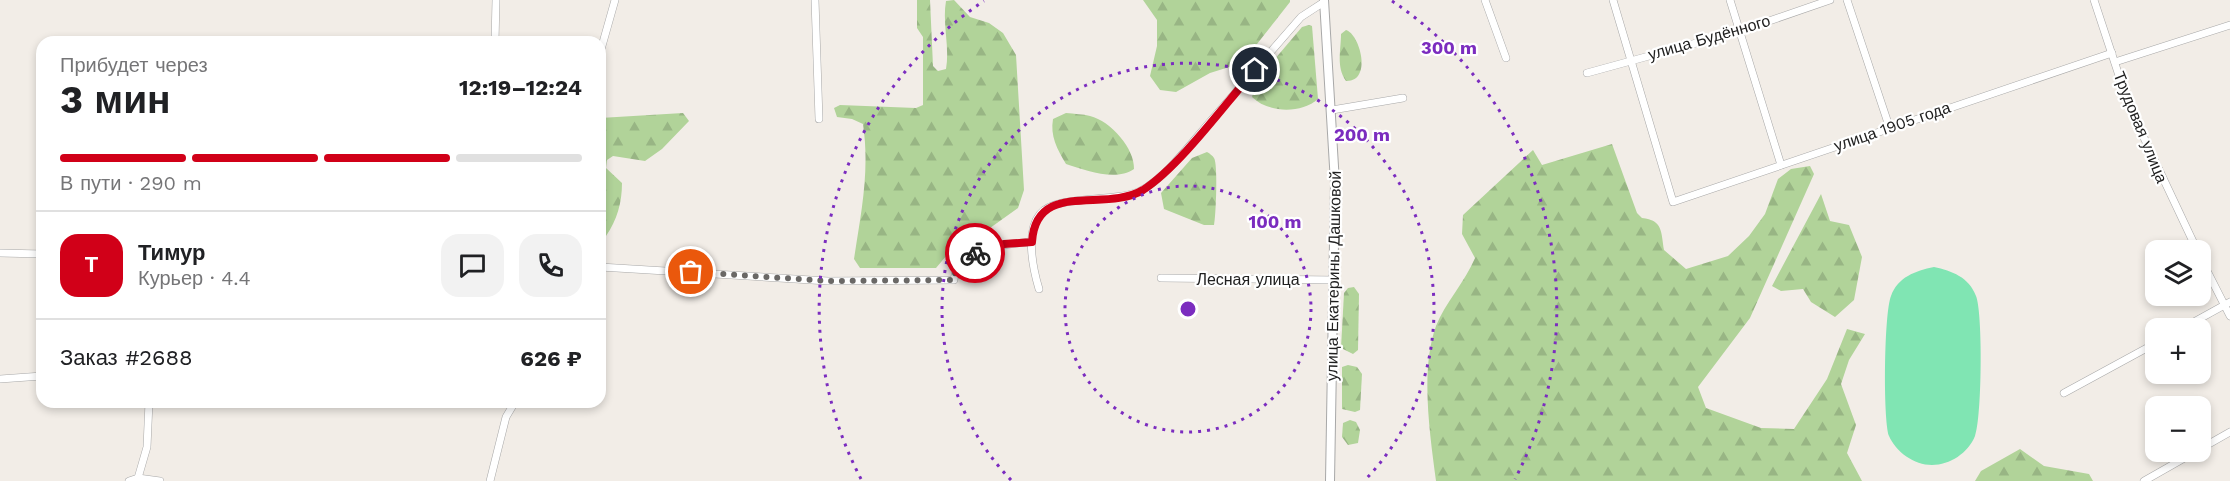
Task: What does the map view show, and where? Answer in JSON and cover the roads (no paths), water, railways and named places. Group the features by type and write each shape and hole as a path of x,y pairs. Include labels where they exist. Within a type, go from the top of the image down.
{"street":[{"path":"495,36 496,0"},
{"path":"605,36 615,0"},
{"path":"815,0 819,119"},
{"path":"1485,0 1506,58"},
{"path":"1613,0 1632,59"},
{"path":"1730,0 1781,165"},
{"name":"улица Будённого","path":"1587,73 1740,31 1830,0"},
{"path":"1847,0 1889,126"},
{"name":"Трудовая улица","path":"2094,0 2129,106 2192,240"},
{"path":"1039,289 1032,242 1033,228 1040,213 1055,204 1126,197 1143,190 1180,157 1301,17 1324,1"},
{"name":"улица Екатерины Дашковой","path":"1324,1 1332,110 1335,280 1330,481"},
{"path":"2115,62 2230,25"},
{"name":"улица 1905 года","path":"1632,59 1673,202 1889,126 2112,53"},
{"path":"1332,110 1402,98"},
{"path":"606,267 828,281 954,280 955,270 964,258 1004,244 1032,242"},
{"path":"0,253 36,254"},
{"path":"2211,276 2227,304 2230,316"},
{"name":"Лесная улица","path":"1161,278 1335,280"},
{"path":"2201,318 2227,304"},
{"path":"2064,393 2145,349"},
{"path":"0,379 36,376"},
{"path":"138,478 147,447 149,408"},
{"path":"490,481 506,417 511,408"},
{"path":"2211,442 2230,432"},
{"path":"2144,481 2177,462"},
{"path":"129,481 138,478 160,481"}]}
